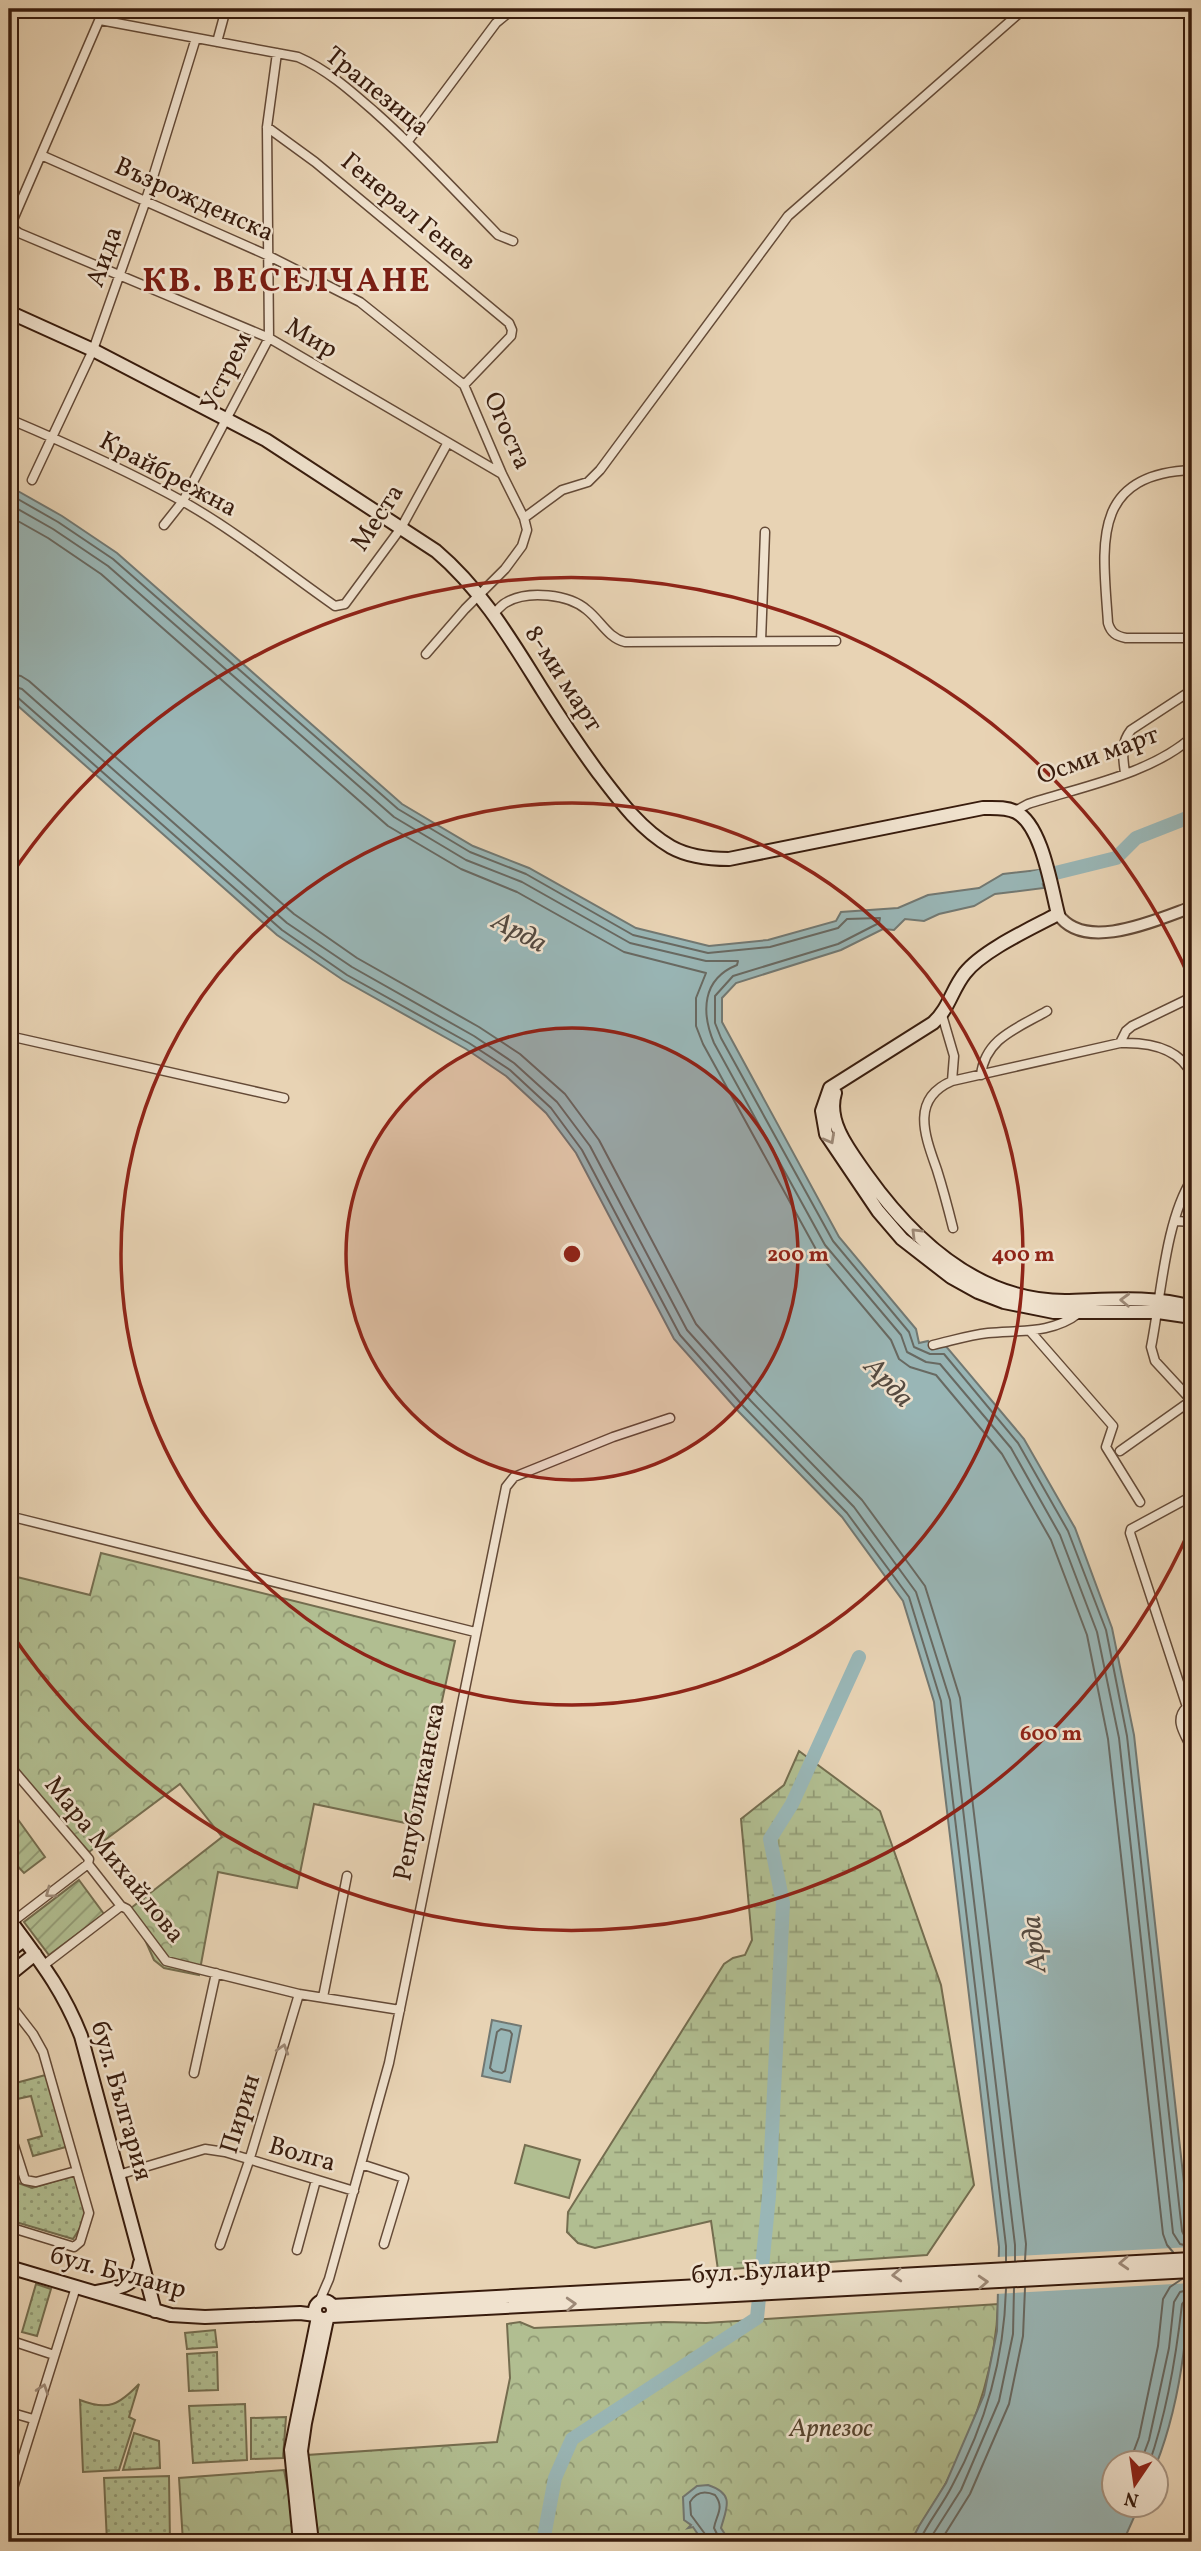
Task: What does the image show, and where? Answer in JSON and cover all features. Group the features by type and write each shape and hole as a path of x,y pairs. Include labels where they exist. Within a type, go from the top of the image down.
{"main road":[{"name":"8-ми март","path":"9,312 93,350 228,419 310,467 436,551 457,569 494,613 577,743 611,789 637,821 673,849 702,858 729,859 953,813 996,808 1015,811"},
{"path":"1015,811 1032,826 1056,908 971,966 942,1015 910,1039 830,1088 822,1111 826,1135 878,1211 902,1239 951,1277 978,1292 1004,1303 1029,1309 1079,1313 1159,1306 1192,1317"},
{"path":"841,1080 832,1102 832,1116 837,1128 887,1203 932,1249 958,1268 1006,1291 1032,1297 1061,1301 1192,1307"},
{"name":"бул. България","path":"10,1921 68,2003 81,2036 155,2311"},
{"path":"9,1951 24,1940"},
{"path":"9,1975 40,1960"},
{"name":"бул. Булаир","path":"670,2293 1192,2259"},
{"path":"93,2292 133,2282 141,2260"},
{"name":"бул. Булаир","path":"9,2267 155,2311 195,2317 1192,2271"},
{"name":"Републиканска","path":"300,2542 296,2450 305,2423 324,2310"},
{"name":"Републиканска","path":"296,2450 312,2542"}],"street":[{"path":"41,155 104,9"},
{"path":"217,43 226,9"},
{"path":"408,141 496,23 513,9"},
{"name":"Огоста","path":"511,336 464,386 524,517 562,490 588,482 616,449 758,253 788,216 1024,9"},
{"name":"Трапезица","path":"100,20 298,57 327,73 408,141 498,235 513,241"},
{"name":"Аида","path":"32,480 93,350 121,276 196,38"},
{"name":"Устрем","path":"164,525 183,501 269,338 267,127 277,53"},
{"name":"Генерал Генев","path":"267,127 315,162 509,323 511,336"},
{"name":"Възрожденска","path":"41,155 269,256 360,302 464,386"},
{"name":"Мир","path":"41,155 12,222 12,228 19,233 269,338 502,474"},
{"name":"Крайбрежна","path":"9,419 183,501 335,606"},
{"name":"Места","path":"335,606 345,604 401,528 447,444"},
{"path":"1192,470 1154,475 1132,487 1116,504 1107,522 1103,547 1110,630 1119,637 1126,638 1192,638"},
{"path":"426,654 505,569 522,546 527,530 524,517"},
{"path":"761,641 765,531"},
{"path":"494,613 507,602 518,598 554,597 571,600 587,609 616,639 625,642 836,641"},
{"path":"1125,773 1122,750 1125,738 1131,730 1192,690"},
{"name":"Осми март","path":"1015,811 1028,804 1125,773 1171,753 1192,737"},
{"path":"1056,908 1070,926 1078,931 1102,933 1192,907"},
{"path":"1120,1043 1132,1026 1192,997"},
{"path":"981,1075 987,1050 998,1039 1047,1011"},
{"path":"942,1015 954,1056 952,1081"},
{"path":"9,1036 284,1098"},
{"path":"953,1228 927,1143 924,1124 926,1108 933,1093 940,1086 1120,1043 1136,1042 1166,1049 1188,1065 1192,1075"},
{"path":"1120,1451 1192,1400 1155,1361 1151,1347 1182,1196 1192,1179"},
{"path":"1176,1222 1192,1222"},
{"path":"933,1345 985,1333 1030,1331 1063,1324 1079,1313"},
{"path":"1030,1331 1113,1426 1106,1447 1140,1502"},
{"name":"Републиканска","path":"324,2310 329,2279 382,2092 495,1531 509,1481 613,1437 670,1418"},
{"path":"1192,1496 1131,1529 1130,1533 1190,1705 1182,1712 1180,1719 1192,1749"},
{"path":"9,1516 475,1632"},
{"name":"Мара Михайлова","path":"9,1765 89,1859 88,1864 121,1906 127,1909 166,1961 299,1994 400,2010"},
{"path":"10,1921 88,1864"},
{"path":"323,1997 347,1876"},
{"path":"40,1960 121,1906"},
{"path":"194,2073 216,1973"},
{"name":"Пирин","path":"220,2245 249,2161 299,1994"},
{"path":"9,2227 71,2247 77,2245 89,2213 43,2052 33,2034 10,2007"},
{"path":"9,2130 22,2176 31,2182 76,2171"},
{"name":"Волга","path":"118,2175 205,2149 225,2152 354,2191"},
{"path":"361,2164 404,2178 384,2244"},
{"path":"9,2171 20,2168"},
{"path":"296,2250 316,2180"},
{"path":"9,2501 12,2480 76,2287"},
{"path":"9,2340 54,2355"},
{"path":"9,2412 33,2419"}],"green space":[{"path":"101,1553 455,1641 415,1825 314,1804 297,1888 218,1872 199,1975 164,1968 154,1960 131,1908 222,1837 180,1784 89,1852 9,1764 9,1575 90,1595"},
{"path":"799,1751 880,1811 941,1985 974,2185 927,2255 718,2270 711,2221 595,2248 578,2243 567,2232 568,2212 724,1964 745,1955 752,1940 741,1819 784,1785"},
{"path":"9,1807 45,1857 24,1873 9,1857"},
{"path":"79,1880 104,1914 49,1955 24,1922"},
{"path":"53,2073 73,2145 33,2156 28,2140 42,2136 31,2096 17,2099 12,2084"},
{"path":"525,2145 580,2160 569,2198 515,2183"},
{"path":"15,2173 18,2183 32,2188 76,2175 87,2217 73,2239 9,2220 9,2175"},
{"path":"36,2284 51,2289 37,2336 22,2332"},
{"name":"Арпезос","path":"998,2304 993,2351 975,2417 947,2481 911,2542 316,2542 307,2455 497,2442 510,2378 507,2324 520,2322 534,2328 664,2322 706,2323"},
{"path":"215,2330 217,2347 187,2349 185,2333"},
{"path":"217,2352 218,2390 189,2391 187,2354"},
{"path":"139,2384 129,2417 135,2420 119,2470 83,2472 80,2400 98,2405 113,2404"},
{"path":"245,2404 247,2460 193,2463 189,2406"},
{"path":"286,2417 283,2458 251,2459 251,2418"},
{"path":"134,2433 159,2441 160,2468 123,2470"},
{"path":"284,2470 298,2542 183,2542 179,2478"},
{"path":"169,2476 170,2542 107,2542 104,2478"}],"water":[{"name":"Арда","path":"9,486 62,516 117,553 402,804 473,846 529,868 636,928 709,946 768,940 836,921 841,912 898,908 928,895 979,888 1003,874 1038,870 1044,888 995,894 974,906 939,914 924,921 905,919 894,930 883,929 841,950 736,983 722,998 722,1022 839,1237 916,1329 919,1343 928,1341 932,1348 945,1345 1024,1439 1075,1528 1112,1628 1134,1735 1190,2237 1184,2353 1173,2410 1162,2450 1100,2450 1100,2520 1133,2520 1123,2542 911,2542 946,2483 984,2395 997,2331 999,2247 934,1702 903,1601 842,1517 739,1412 674,1339 576,1153 546,1113 506,1076 466,1049 343,980 277,935 9,698"},
{"path":"492,2020 521,2026 510,2082 482,2076"},
{"path":"708,2485 723,2493 726,2498 721,2528 730,2542 695,2541 694,2538 699,2536 693,2527 688,2528 691,2525 684,2520 683,2497 697,2486"}],"pier":[{"path":"1192,2247 1192,2283 995,2294 996,2257"}],"waterway":[{"path":"1023,881 1116,858 1136,838 1192,816"},
{"path":"543,2542 555,2478 572,2439 757,2318 769,2196 783,1903 770,1839 792,1804 859,1657"}],"district":[{"name":"КВ. ВЕСЕЛЧАНЕ","path":"287,283"}]}
